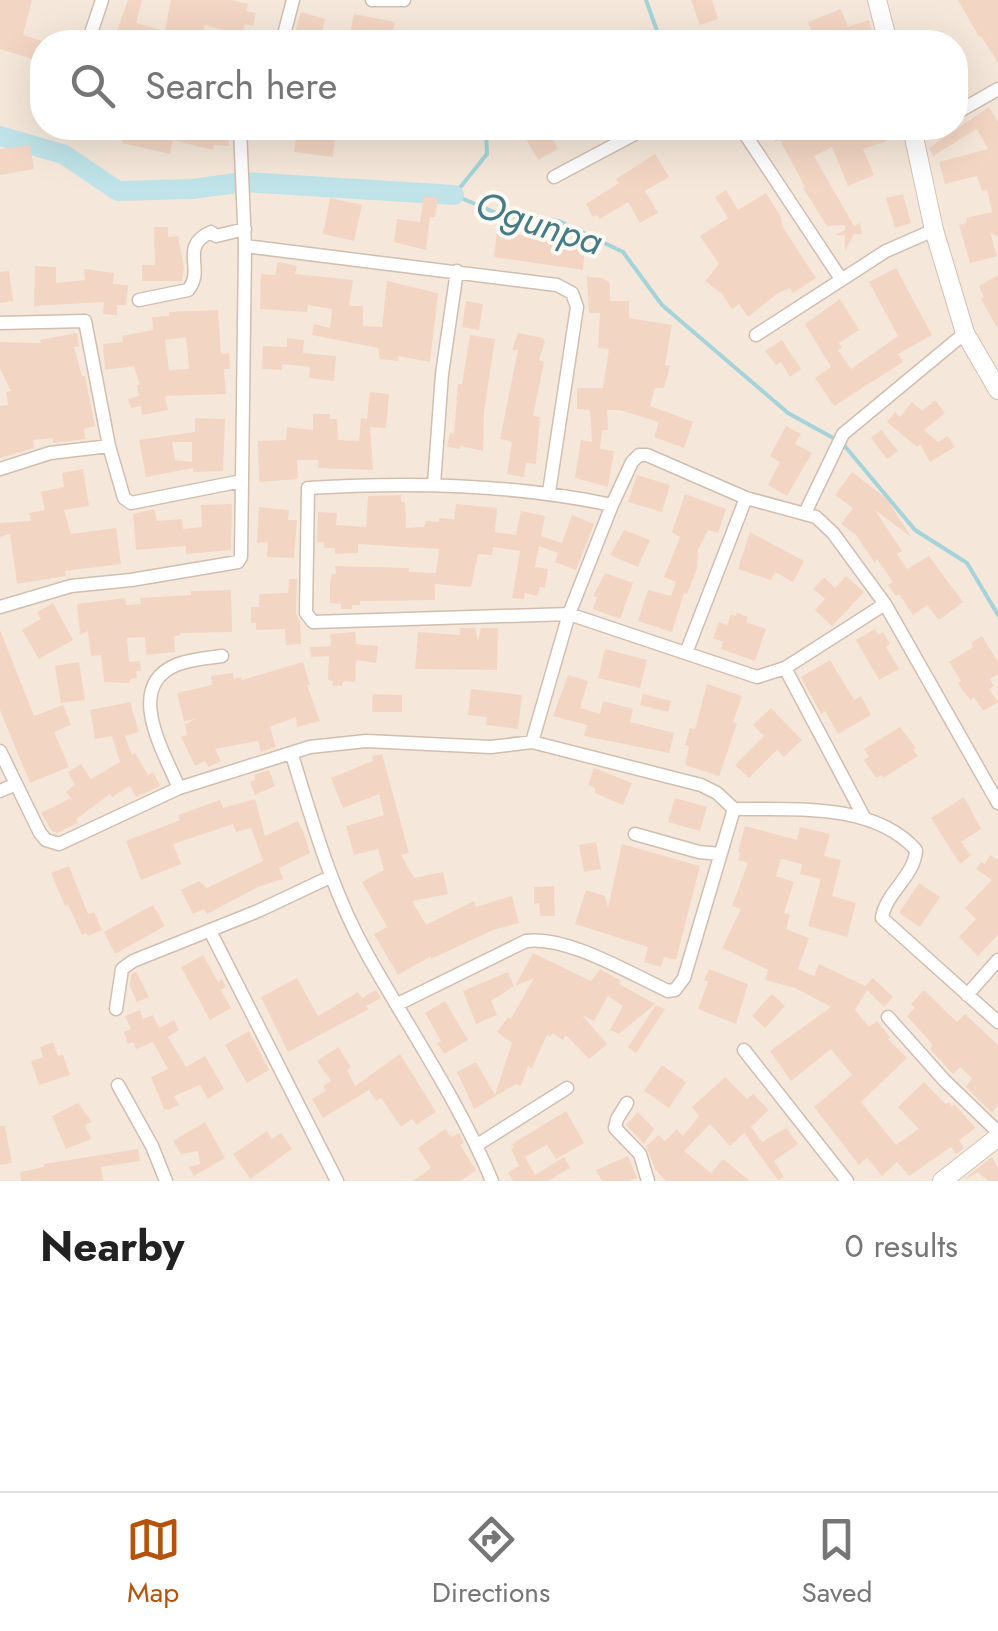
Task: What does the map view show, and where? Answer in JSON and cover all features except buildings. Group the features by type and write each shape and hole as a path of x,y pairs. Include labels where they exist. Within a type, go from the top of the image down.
{"street":[{"path":"92,30 102,0"},
{"path":"285,30 293,0"},
{"path":"372,0 404,0"},
{"path":"877,0 885,30"},
{"path":"968,108 996,96"},
{"path":"0,607 70,586 238,562 241,557 245,246 240,140"},
{"path":"554,177 623,140"},
{"path":"749,140 841,279"},
{"path":"920,140 934,230 965,333 998,390"},
{"path":"139,300 188,290 195,280 194,248 198,240 211,232 216,236 244,229"},
{"path":"756,335 886,250 934,230"},
{"path":"245,246 557,285 572,294 575,300 549,492"},
{"path":"434,484 442,374 456,271"},
{"path":"0,323 85,321 108,446 124,498 131,502 242,481"},
{"path":"805,513 839,440 965,333"},
{"path":"0,470 50,453 108,446"},
{"path":"532,742 568,614 632,462 647,454 746,498 816,517 833,533 885,604 998,803"},
{"path":"612,505 549,492 434,484 308,488 305,604 309,619 313,622 568,614 757,677 785,668 885,604"},
{"path":"686,654 746,498"},
{"path":"178,788 156,732 148,694 156,679 172,667 222,656"},
{"path":"785,668 864,818"},
{"path":"0,751 40,833 46,840 59,844 178,788 324,744 366,740 490,747 532,742 700,785 734,809 794,810 864,818 895,832 916,850 915,862 884,908 882,918 998,1022"},
{"path":"292,755 330,877 366,952 477,1145 492,1181"},
{"path":"0,791 16,784"},
{"path":"398,1004 526,941 542,939 668,991 675,990 684,978 734,809"},
{"path":"635,834 720,854"},
{"path":"116,1009 122,969 170,944 210,931 330,877"},
{"path":"210,931 337,1181"},
{"path":"967,995 998,960"},
{"path":"888,1017 998,1134 942,1181"},
{"path":"744,1050 848,1181"},
{"path":"118,1085 152,1146 166,1181"},
{"path":"477,1145 567,1088"},
{"path":"628,1103 616,1119 615,1128 640,1154 648,1181"}],"shaded area":[{"path":"0,0 998,0 998,1181 0,1181"}],"waterway":[{"path":"646,0 657,30"},
{"name":"Ogunpa","path":"0,136 63,154 118,191 192,189 244,182 454,195"},
{"name":"Ogunpa","path":"486,140 487,154 454,195 501,215 559,221 623,252 662,305 788,413 835,439"},
{"name":"Ogunpa","path":"843,444 915,530 967,563 998,615"}]}
